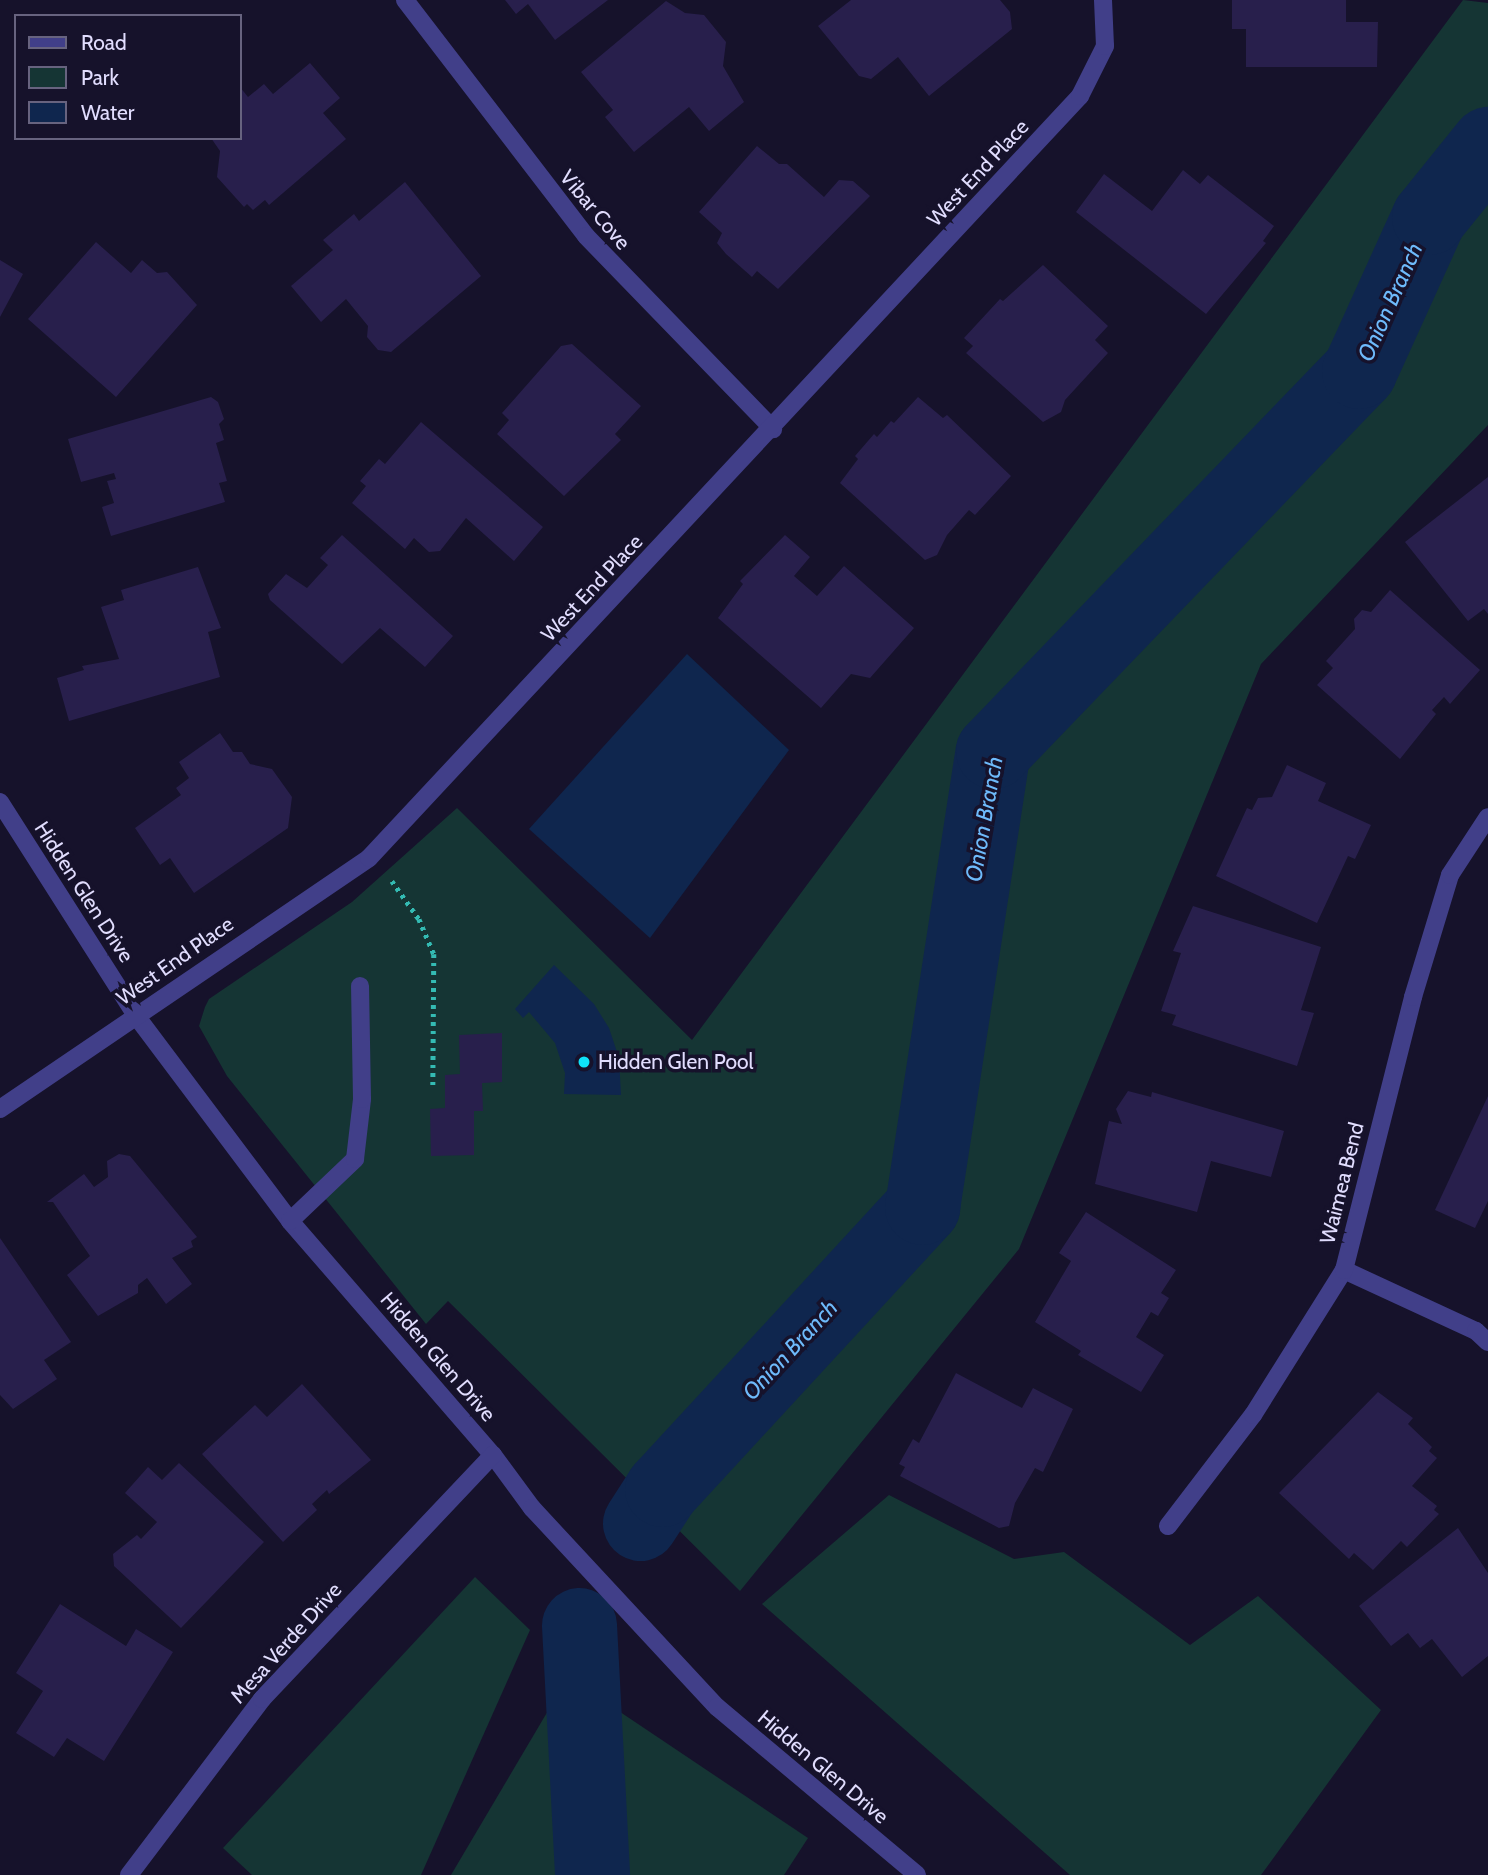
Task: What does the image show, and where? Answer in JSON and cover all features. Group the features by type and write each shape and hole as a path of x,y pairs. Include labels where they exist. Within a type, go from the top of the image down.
{"street":[{"name":"Vibar Cove","path":"405,0 586,236 773,429"},
{"name":"West End Place","path":"0,1109 369,858 773,429 1080,96 1105,46 1103,0"},
{"name":"Hidden Glen Drive","path":"0,802 137,1017 290,1221 493,1455 532,1508 717,1707 917,1875"},
{"name":"Waimea Bend","path":"1168,1526 1253,1415 1345,1270 1413,997 1450,875 1488,817"},
{"path":"290,1221 355,1159 362,1099 360,986"},
{"path":"1345,1270 1476,1331 1488,1342"},
{"name":"Mesa Verde Drive","path":"130,1875 262,1699 493,1455"}],"path":[{"path":"392,881 419,919 434,954 433,1088"}],"green space":[{"path":"1463,0 1488,3 1488,425 1261,664 1019,1249 740,1591 448,1301 426,1324 227,1076 199,1026 205,1007 209,999 352,902 457,808 692,1040"},
{"path":"889,1495 1014,1559 1064,1552 1190,1645 1258,1596 1381,1710 1261,1875 1070,1875 762,1604"},
{"path":"475,1577 530,1630 421,1875 252,1875 223,1848"},
{"path":"568,1677 808,1838 784,1875 451,1875"}],"water":[{"path":"687,654 789,750 650,938 529,829"},
{"path":"554,965 594,1004 609,1028 619,1058 621,1095 564,1094 565,1073 555,1043 529,1012 523,1018 515,1009"}],"building":[{"path":"505,0 608,0 555,40 528,4 516,14"},
{"path":"851,0 1000,0 1010,12 1012,29 929,96 898,57 871,79 859,76 818,26"},
{"path":"1232,0 1346,0 1346,22 1378,22 1377,67 1246,67 1246,29 1232,29"},
{"path":"666,1 685,13 704,15 726,42 723,66 744,102 709,131 689,107 634,152 605,117 613,110 581,72"},
{"path":"310,63 340,98 323,113 346,139 269,205 265,200 253,210 247,204 244,207 217,177 220,151 212,140 242,140 242,90 248,97 264,84 273,94"},
{"path":"757,146 779,164 787,164 824,197 839,180 853,181 870,196 778,289 757,271 752,277 726,254 717,243 722,233 699,212"},
{"path":"1183,170 1200,184 1208,175 1274,226 1263,241 1266,243 1206,314 1076,212 1104,174 1152,211"},
{"path":"405,182 481,276 391,352 378,350 367,337 368,326 346,299 321,322 291,286 333,250 323,240 354,214 359,221"},
{"path":"96,242 131,273 142,260 157,273 167,272 197,305 116,397 28,319"},
{"path":"0,260 23,274 0,317"},
{"path":"1043,265 1108,326 1095,340 1108,353 1065,400 1061,412 1043,422 966,353 973,346 964,338 1000,299 1003,301"},
{"path":"572,344 641,406 615,434 621,440 564,496 497,434 509,420 502,413 561,346"},
{"path":"211,397 218,402 224,419 219,424 224,440 216,443 227,481 219,483 225,502 111,536 102,507 114,503 107,481 116,479 114,473 81,482 68,439"},
{"path":"918,397 943,418 947,415 1011,476 975,515 969,510 947,535 937,555 925,560 840,483 858,459 855,456 874,434 877,437 891,421 894,423"},
{"path":"421,422 543,527 514,561 466,518 440,551 429,552 414,538 405,549 352,503 366,486 360,481 379,459 385,464"},
{"path":"1488,477 1488,614 1484,609 1468,621 1405,542"},
{"path":"342,535 453,636 425,667 380,628 342,664 270,600 268,594 286,574 307,588 328,565 320,558"},
{"path":"785,535 810,557 794,576 817,596 844,566 914,628 870,678 851,674 821,708 718,618 743,584 740,581"},
{"path":"198,567 221,628 208,632 220,677 69,721 57,678 84,670 82,666 119,659 101,607 124,600 121,590"},
{"path":"1390,590 1480,670 1450,704 1444,697 1432,710 1436,714 1400,759 1317,685 1333,668 1326,661 1355,629 1354,619 1362,610 1371,612"},
{"path":"220,733 233,752 242,752 250,764 272,769 292,797 288,828 194,893 170,858 160,865 135,828 181,795 176,788 189,778 179,762"},
{"path":"1287,765 1326,783 1318,801 1371,825 1355,859 1348,856 1317,923 1216,876 1247,808 1252,810 1258,798 1272,797"},
{"path":"1193,906 1321,947 1301,1010 1314,1013 1297,1066 1172,1025 1176,1015 1161,1011 1181,953 1173,951"},
{"path":"502,1033 502,1082 482,1083 483,1111 474,1111 474,1155 431,1156 430,1109 445,1108 445,1075 460,1074 459,1035"},
{"path":"1128,1091 1151,1097 1152,1092 1284,1131 1271,1177 1211,1161 1197,1212 1095,1184 1109,1121 1122,1124 1116,1109"},
{"path":"1488,1096 1488,1201 1475,1228 1435,1210"},
{"path":"119,1154 130,1156 197,1237 191,1241 193,1247 172,1258 192,1284 166,1304 147,1278 138,1285 138,1293 98,1316 67,1275 90,1256 53,1202 47,1202 84,1174 94,1187 108,1177 107,1161"},
{"path":"1086,1212 1176,1270 1161,1293 1169,1298 1158,1316 1151,1312 1136,1337 1164,1355 1141,1392 1078,1355 1081,1351 1035,1322 1071,1261 1059,1253"},
{"path":"0,1238 71,1342 44,1360 57,1379 13,1409 0,1395"},
{"path":"956,1373 1022,1408 1033,1388 1073,1409 1043,1472 1035,1468 1015,1503 1009,1526 999,1528 900,1476 905,1467 899,1464 913,1439 919,1443"},
{"path":"302,1384 371,1460 329,1494 327,1490 312,1504 317,1510 283,1542 202,1454 255,1405 267,1417"},
{"path":"1378,1392 1413,1418 1408,1424 1432,1447 1429,1451 1437,1458 1412,1486 1437,1506 1434,1510 1439,1514 1407,1547 1401,1541 1373,1570 1354,1553 1349,1559 1279,1493"},
{"path":"179,1463 264,1542 181,1628 114,1566 113,1554 137,1535 141,1539 157,1522 125,1493 148,1467 162,1480"},
{"path":"1458,1528 1488,1573 1488,1656 1462,1677 1432,1639 1420,1648 1408,1633 1391,1646 1359,1606"},
{"path":"60,1604 126,1646 136,1629 173,1652 104,1761 67,1738 54,1757 16,1733 43,1691 16,1673"}],"waterway":[{"name":"Onion Branch","path":"640,1523 662,1489 922,1207 993,751 1359,371 1429,217 1488,144"},
{"name":"Onion Branch","path":"579,1625 592,1875"}],"place":[{"name":"Hidden Glen Pool","path":"584,1062"}]}
